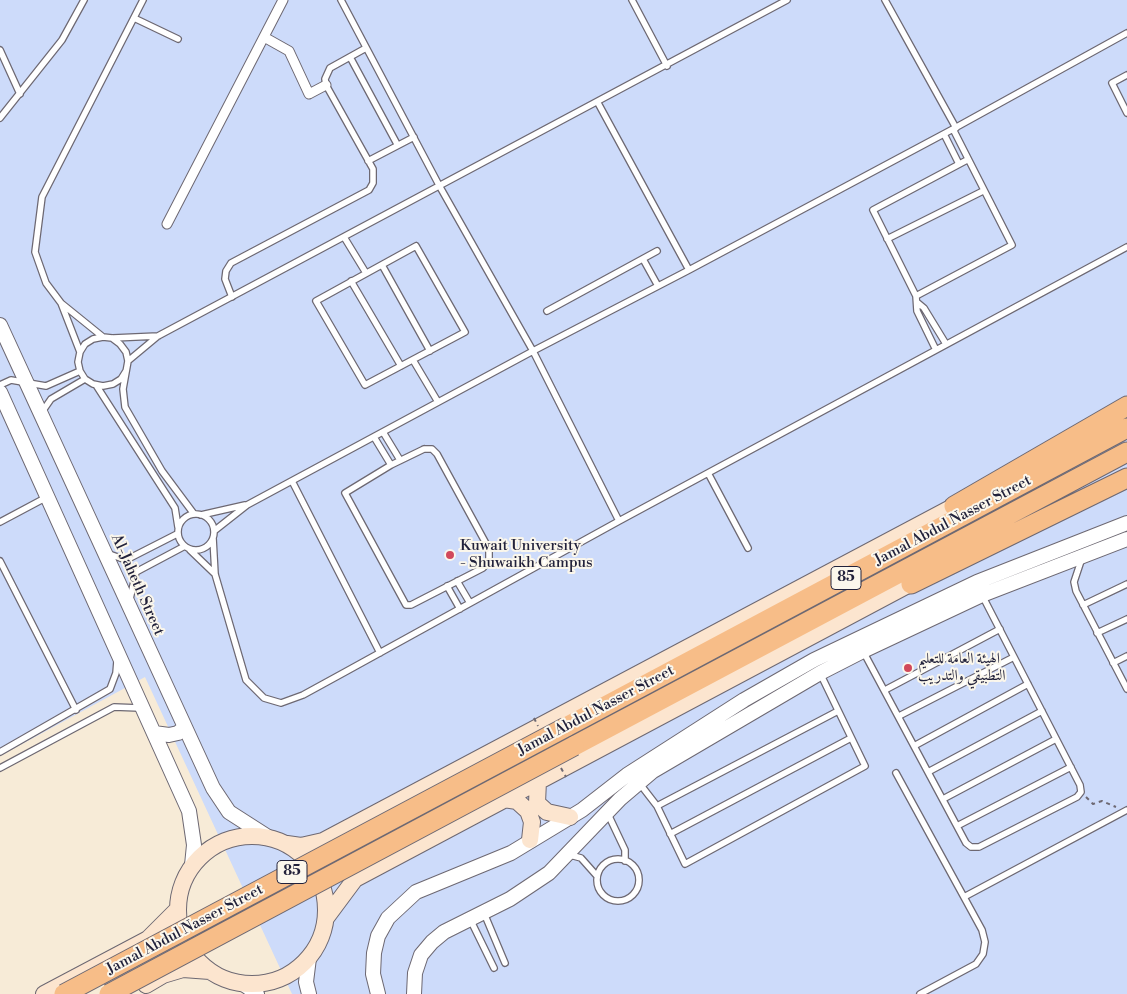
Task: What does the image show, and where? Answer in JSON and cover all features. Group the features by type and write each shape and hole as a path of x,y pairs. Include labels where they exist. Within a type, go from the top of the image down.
{"highway":[{"path":"954,506 1127,406"},
{"name":"Jamal Abdul Nasser Street","path":"64,994 1127,428"},
{"name":"Jamal Abdul Nasser Street","path":"109,994 1127,452"},
{"path":"910,584 1100,493 1127,478"}],"main road":[{"path":"287,844 305,858 318,876 325,896 326,918 321,937 308,958 299,968 278,980 254,984 225,979 198,962 185,943 178,922 177,910 181,886 192,865 212,847 230,839 249,836 268,837 287,844 302,846 323,841 1127,414"},
{"path":"326,918 355,878 1127,468"},
{"path":"538,781 537,803 547,812 570,817"},
{"path":"504,799 517,801 528,810 532,822 530,840"},
{"path":"44,994 148,939 177,910"},
{"path":"128,994 163,975 183,969 210,971"}],"street":[{"path":"167,224 283,0"},
{"path":"264,37 289,51 309,94 326,85"},
{"name":"Al-Jaheth Street","path":"0,325 184,728 224,807 237,820 268,837"},
{"path":"0,392 189,811 194,845 192,865"},
{"path":"378,994 373,974 374,953 378,936 388,918 416,892 511,853 570,817 626,775 760,691 814,660 1029,569 1127,523"},
{"path":"1029,569 1082,556 1127,539"},
{"path":"414,994 415,973 421,955 444,932 510,899 549,873 607,812 653,770 820,673 982,596 996,582"},
{"path":"154,733 169,736 178,733 184,728"},
{"path":"308,958 306,982 308,994"},
{"path":"242,983 257,994"}],"lane":[{"path":"0,118 62,40 84,0"},
{"path":"102,337 61,303 46,283 35,252 42,196 143,0"},
{"path":"341,0 440,187 533,351 619,521"},
{"path":"632,0 667,66"},
{"path":"128,361 158,336 598,103 787,0"},
{"path":"885,0 954,128 967,160 1012,245 916,296"},
{"path":"134,18 178,39"},
{"path":"214,531 247,505 533,351 944,134 1127,33"},
{"path":"232,297 225,280 226,271 231,264 369,190 374,176 368,161 326,85 325,79 330,68 366,48"},
{"path":"0,50 20,94"},
{"path":"350,57 397,144"},
{"path":"1127,75 1112,83 1127,113"},
{"path":"598,103 689,270"},
{"path":"944,134 959,164"},
{"path":"368,161 397,144 414,137"},
{"path":"936,350 917,311 918,303 916,296 873,210 967,160"},
{"path":"887,239 983,191"},
{"path":"344,237 366,274"},
{"path":"416,246 465,332 365,385 316,301 382,265 416,246"},
{"path":"178,527 187,516 194,514 208,518 214,531 215,574 246,680 264,698 281,703 303,695 619,521 1127,246"},
{"path":"548,311 657,251"},
{"path":"644,259 658,286"},
{"path":"382,265 430,351"},
{"path":"351,281 401,366"},
{"path":"61,303 80,352"},
{"path":"918,303 924,308 946,344"},
{"path":"158,336 93,338 85,344 80,352 78,362 80,371 85,379 96,385 175,508 178,527 177,534 184,547 190,550 215,574"},
{"path":"112,338 126,352 128,361 123,389 126,407 162,471 194,514"},
{"path":"413,360 438,402"},
{"path":"0,385 11,380 46,386 80,371"},
{"path":"96,385 112,384 121,379 126,371"},
{"path":"41,413 51,399 85,379"},
{"path":"383,432 400,460"},
{"path":"374,437 390,465"},
{"path":"424,449 432,449 437,454 489,549 489,561 483,568 411,605 406,605 346,496 347,490 390,465 424,449"},
{"path":"708,473 748,548"},
{"path":"292,481 380,653"},
{"path":"0,522 47,497"},
{"path":"201,515 247,505"},
{"path":"104,551 126,560 177,534"},
{"path":"190,550 204,549 213,538"},
{"path":"128,606 136,572 184,547"},
{"path":"1082,556 1074,582 1076,591 1127,689"},
{"path":"0,561 76,710"},
{"path":"457,581 470,603"},
{"path":"1083,605 1127,584"},
{"path":"448,586 460,609"},
{"path":"863,651 966,843 972,847 980,847 1078,797 1081,792 1071,767 982,596"},
{"path":"1097,633 1127,619"},
{"path":"885,690 1000,630"},
{"path":"0,752 110,689 116,674 118,656"},
{"path":"1113,663 1127,656"},
{"path":"898,716 1014,657"},
{"path":"638,782 657,806 685,864 865,766 820,673"},
{"path":"914,746 1028,684"},
{"path":"0,768 114,707 142,708"},
{"path":"928,772 1042,711"},
{"path":"657,806 838,712"},
{"path":"670,834 851,738"},
{"path":"943,799 1056,739"},
{"path":"957,826 1071,767"},
{"path":"896,773 984,936 983,954 976,964 920,994"},
{"path":"964,897 1126,810"},
{"path":"607,812 626,850 625,861"},
{"path":"568,855 581,858 597,876 598,888 605,897 616,901 628,898 636,890 638,879 634,868 625,861 607,862 597,876"},
{"path":"484,913 505,963"},
{"path":"470,919 494,968"}],"path":[{"path":"1081,792 1093,804 1102,800 1126,810"}],"shaded area":[{"name":"Kuwait University - Shuwaikh Campus","path":"0,0 1127,0 1127,994 292,994 145,677 0,756"}],"place":[{"name":"Kuwait University - Shuwaikh Campus","path":"450,555"},
{"name":"الهيئة العامة للتعليم التطبيقي والتدريب","path":"908,668"}]}
